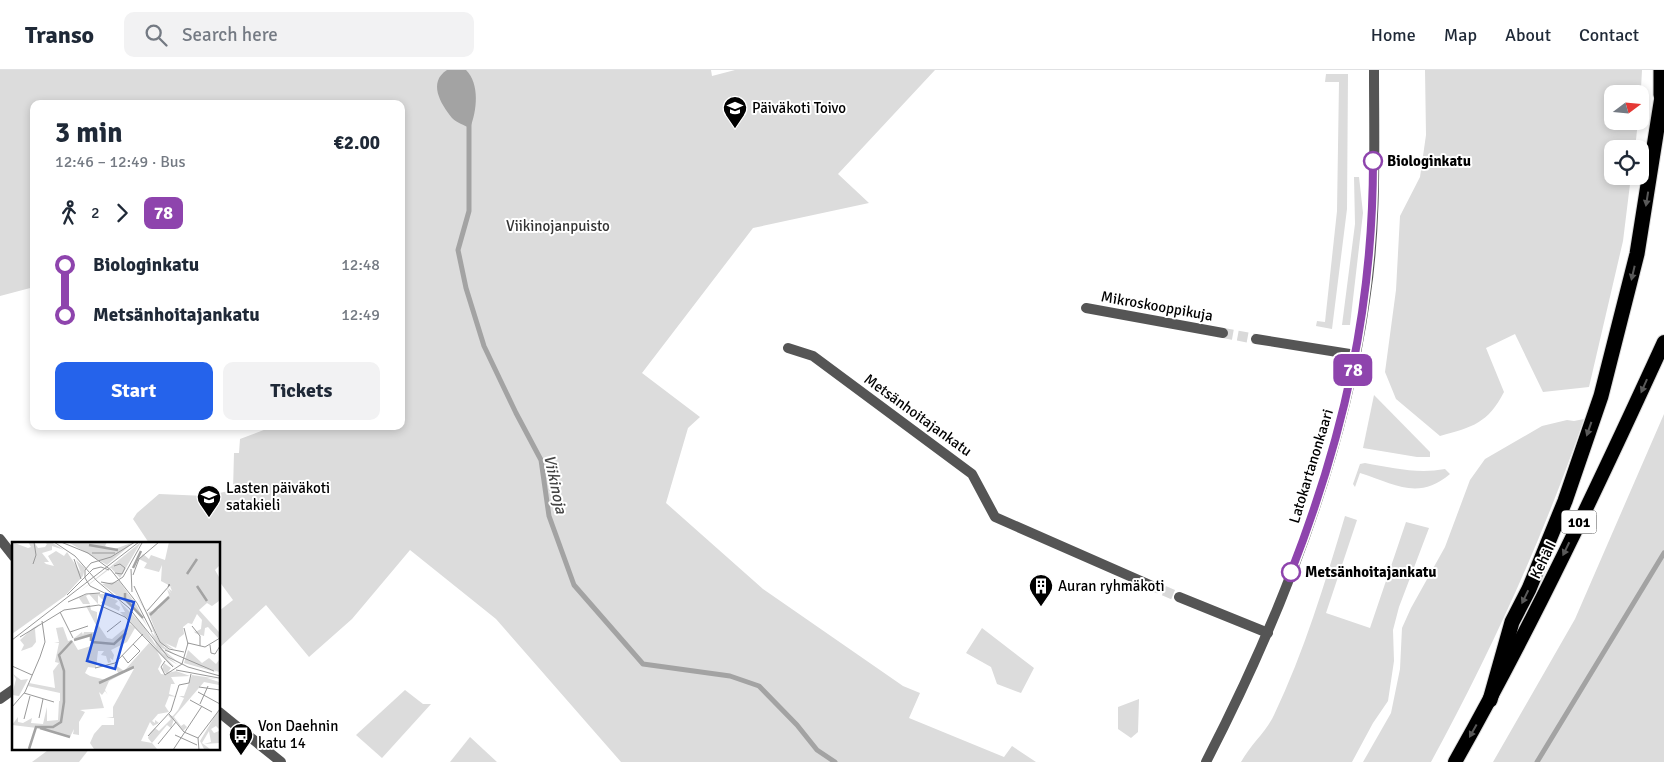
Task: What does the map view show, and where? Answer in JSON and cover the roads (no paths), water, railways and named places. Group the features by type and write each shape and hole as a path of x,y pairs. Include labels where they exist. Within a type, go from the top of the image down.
{"highway":[{"path":"1660,116 1661,70"},
{"path":"1490,700 1512,622 1528,589 1564,501 1601,396 1620,328 1637,254 1664,84"},
{"name":"Kehä I","path":"1455,762 1490,700 1617,446 1664,342"}],"street":[{"name":"Latokartanonkaari","path":"1206,762 1268,633 1314,512 1332,456 1356,355 1366,298 1373,217 1374,70"},
{"name":"Mikroskooppikuja","path":"1086,308 1223,333"},
{"path":"1256,339 1356,355"},
{"name":"Metsänhoitajankatu","path":"788,348 813,356 972,474 995,517 1150,586"},
{"path":"0,539 12,555"},
{"path":"1179,597 1268,633"},
{"path":"0,699 12,690"},
{"path":"220,713 281,762"}],"waterway":[{"name":"Viikinoja","path":"469,123 469,211 458,250 466,288 484,346 541,460 549,516 574,585 643,664 730,676 759,686 797,725 817,750 835,762"},
{"path":"1537,762 1664,553"}],"tunnel":[{"path":"1223,333 1256,339"},
{"path":"1150,585 1179,597"}],"place":[{"name":"Päiväkoti Toivo","path":"735,129"},
{"name":"Biologinkatu","path":"1373,161"},
{"name":"Lasten päiväkoti satakieli","path":"209,518"},
{"name":"Metsänhoitajankatu","path":"1291,572"},
{"name":"Auran ryhmäkoti","path":"1041,607"},
{"name":"Von Daehnin katu 14","path":"241,756"}],"park label":[{"name":"Viikinojanpuisto","path":"558,226"}]}
